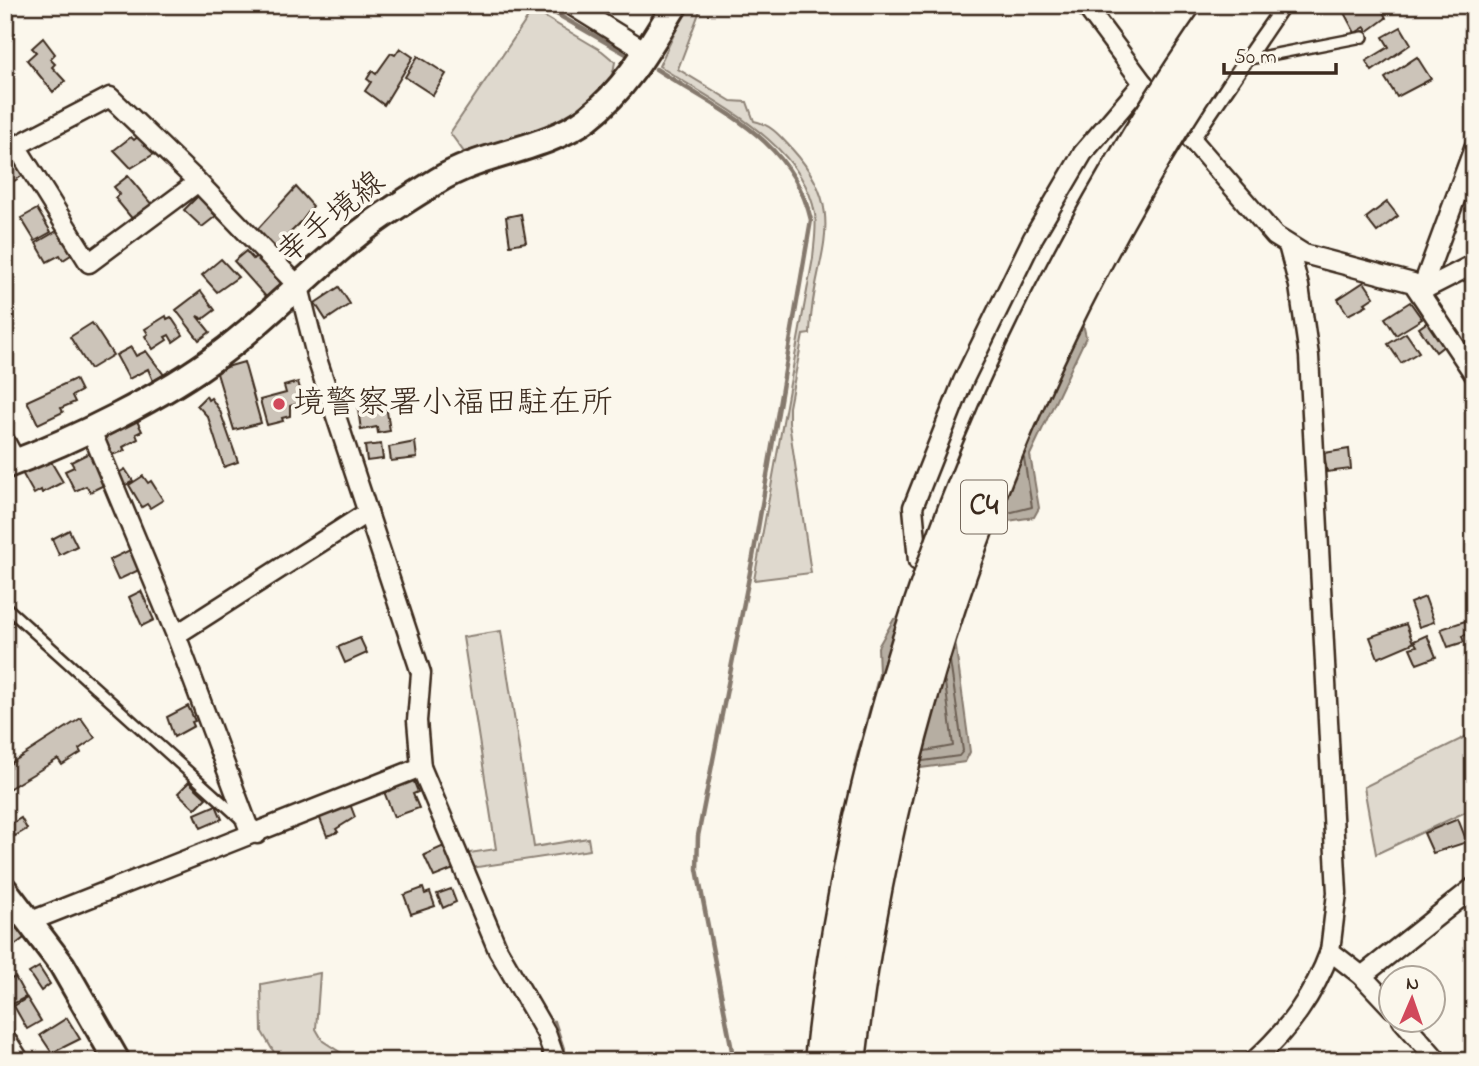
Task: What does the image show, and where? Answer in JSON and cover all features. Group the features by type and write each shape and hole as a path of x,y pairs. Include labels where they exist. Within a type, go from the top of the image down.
{"highway":[{"name":"C4","path":"821,1061 843,895 875,755 911,632 957,500 1006,386 1057,280 1119,165 1225,5"},
{"name":"C4","path":"849,1061 873,899 902,762 938,638 984,509 1029,396 1093,264 1148,165 1254,5"}],"main road":[{"name":"幸手境線","path":"13,463 90,428 172,385 221,354 365,228 441,179 471,165 556,136 586,120 612,98 647,52 675,5"},
{"path":"5,890 31,921 69,975 117,1061"}],"street":[{"path":"571,5 647,52"},
{"path":"1085,5 1143,83 1275,236 1288,245 1332,262 1401,278 1421,291 1474,374"},
{"path":"1190,138 1280,5"},
{"path":"918,561 913,507 963,381 1032,238 1083,153 1143,83"},
{"path":"198,182 89,262 10,147 110,97 198,182 299,287 317,359 421,673 417,721 421,767 498,950 546,1033 556,1061"},
{"path":"1421,291 1474,148"},
{"path":"1254,1061 1300,1013 1320,979 1331,951 1337,893 1309,356 1299,286 1288,245"},
{"path":"1421,291 1474,264"},
{"path":"90,428 176,635 252,830"},
{"path":"176,635 368,512"},
{"path":"31,921 252,830 421,767"},
{"path":"1362,976 1474,887"},
{"path":"1331,951 1362,976 1378,994"},
{"path":"1414,1034 1438,1061"},
{"path":"5,1038 20,1061"}],"lane":[{"path":"1240,62 1363,37"},
{"path":"5,432 13,463"},
{"path":"5,606 252,830"}],"shaded area":[{"path":"688,5 702,5 678,69 731,101 747,102 754,121 771,128 779,135 811,173 821,196 825,238 812,307 810,334 803,335 789,407 789,423 811,573 754,580 813,258 815,214 807,189 793,166 775,145 729,110 659,66"},
{"path":"533,10 602,51 615,62 609,81 595,97 554,122 464,152 450,133"},
{"path":"501,631 534,847 588,838 590,850 471,868 463,854 496,849 463,637"},
{"path":"1467,736 1474,749 1474,808 1376,854 1364,787"},
{"path":"320,973 316,1029 323,1041 346,1056 347,1061 279,1061 262,1032 261,984"}],"water":[{"path":"1072,321 1084,328 1086,337 1030,455 1039,508 1034,517 963,528 981,429 973,421 1010,337"},
{"path":"951,611 970,752 965,762 862,776 854,767 879,674 878,647 894,619"}],"building":[{"path":"1349,5 1380,5 1386,18 1367,32 1365,27 1355,33 1342,9"},
{"path":"1401,27 1411,44 1372,71 1366,61 1389,47 1383,37"},
{"path":"43,38 55,54 50,59 55,64 52,67 65,81 53,92 27,60 36,52 32,48"},
{"path":"400,48 413,57 384,105 365,91 371,82 367,79 372,71 376,74 391,53 395,55"},
{"path":"418,56 446,74 433,95 405,77"},
{"path":"1417,57 1431,79 1397,97 1385,78"},
{"path":"140,135 154,154 131,168 114,150 131,137 134,140"},
{"path":"14,156 25,174 5,187 5,162"},
{"path":"128,176 153,206 134,221 115,198 120,194 114,187"},
{"path":"296,187 313,206 271,252 254,233"},
{"path":"201,193 216,208 212,212 216,216 202,227 184,210"},
{"path":"1387,202 1398,216 1377,232 1366,218"},
{"path":"37,209 51,232 35,241 21,218"},
{"path":"521,214 526,242 510,245 506,217"},
{"path":"60,229 74,253 63,260 60,255 47,262 36,243"},
{"path":"246,251 253,259 258,254 286,283 268,299 234,261"},
{"path":"221,259 238,277 217,292 202,275"},
{"path":"1364,282 1374,297 1365,303 1367,305 1348,315 1338,299"},
{"path":"339,287 350,304 326,320 315,303"},
{"path":"201,291 215,310 203,319 197,316 210,332 199,340 176,310"},
{"path":"1410,302 1422,319 1396,335 1385,318"},
{"path":"166,316 167,319 171,317 183,335 173,342 169,335 165,337 167,340 153,349 145,336 148,334 145,329"},
{"path":"1429,321 1445,345 1436,352 1419,328"},
{"path":"92,323 113,355 90,369 70,337"},
{"path":"1406,333 1419,352 1401,363 1388,344"},
{"path":"131,347 136,356 146,351 164,375 153,381 148,369 129,379 116,355"},
{"path":"244,362 261,423 234,430 216,370"},
{"path":"75,379 81,391 72,396 75,402 61,408 63,412 38,424 27,401"},
{"name":"境警察署小福田駐在所","path":"298,382 304,402 290,406 290,416 282,418 283,421 267,425 260,400 286,393 284,386"},
{"path":"206,396 208,400 211,398 220,411 238,462 224,467 208,417 197,405"},
{"path":"386,405 390,431 378,433 377,427 361,430 358,409"},
{"path":"136,419 142,431 136,434 138,439 123,447 125,451 108,456 99,436"},
{"path":"415,442 417,458 391,461 389,447"},
{"path":"381,444 383,459 367,461 365,446"},
{"path":"1349,449 1351,469 1327,472 1324,453"},
{"path":"89,453 104,485 90,492 86,486 75,491 65,471 74,467 71,462"},
{"path":"50,460 63,482 42,493 41,490 34,494 21,471 38,462 40,466"},
{"path":"125,469 133,481 124,486 117,474"},
{"path":"143,476 148,483 151,481 163,500 150,508 147,504 142,507 129,485"},
{"path":"69,530 77,546 59,555 52,539"},
{"path":"132,549 141,569 118,580 109,560"},
{"path":"141,591 154,620 142,626 129,597"},
{"path":"1425,597 1434,622 1419,627 1410,603"},
{"path":"1465,621 1469,634 1462,636 1464,642 1448,647 1441,629"},
{"path":"1406,624 1413,643 1378,658 1370,637"},
{"path":"1427,635 1436,657 1417,664 1410,648 1417,646 1414,641"},
{"path":"360,638 367,653 345,663 338,647"},
{"path":"188,706 195,721 192,722 194,726 174,737 167,717"},
{"path":"81,718 95,738 79,749 81,753 62,765 58,759 5,791 5,767"},
{"path":"412,777 418,792 413,794 419,808 394,817 383,789"},
{"path":"189,782 206,798 195,809 178,793"},
{"path":"350,804 355,817 336,829 338,832 327,836 319,816"},
{"path":"216,805 222,819 201,828 195,814"},
{"path":"21,818 27,829 15,836 9,825"},
{"path":"1458,819 1467,842 1433,853 1424,833"},
{"path":"444,846 454,869 434,877 424,855"},
{"path":"423,888 425,894 430,892 435,906 411,914 404,895"},
{"path":"451,889 456,902 443,908 437,894"},
{"path":"5,912 24,938 15,945 5,933"},
{"path":"39,967 50,984 41,991 29,973"},
{"path":"15,977 26,997 11,1005 5,996 5,982"},
{"path":"27,998 41,1021 27,1029 14,1006"},
{"path":"67,1018 80,1039 52,1053 40,1035"}],"waterway":[{"path":"541,5 628,55"},
{"path":"656,69 729,114 771,148 788,168 802,192 811,220 753,557 698,836 697,869 734,1061"},
{"path":"554,1022 567,1061"}],"place":[{"name":"境警察署小福田駐在所","path":"279,404"}]}
